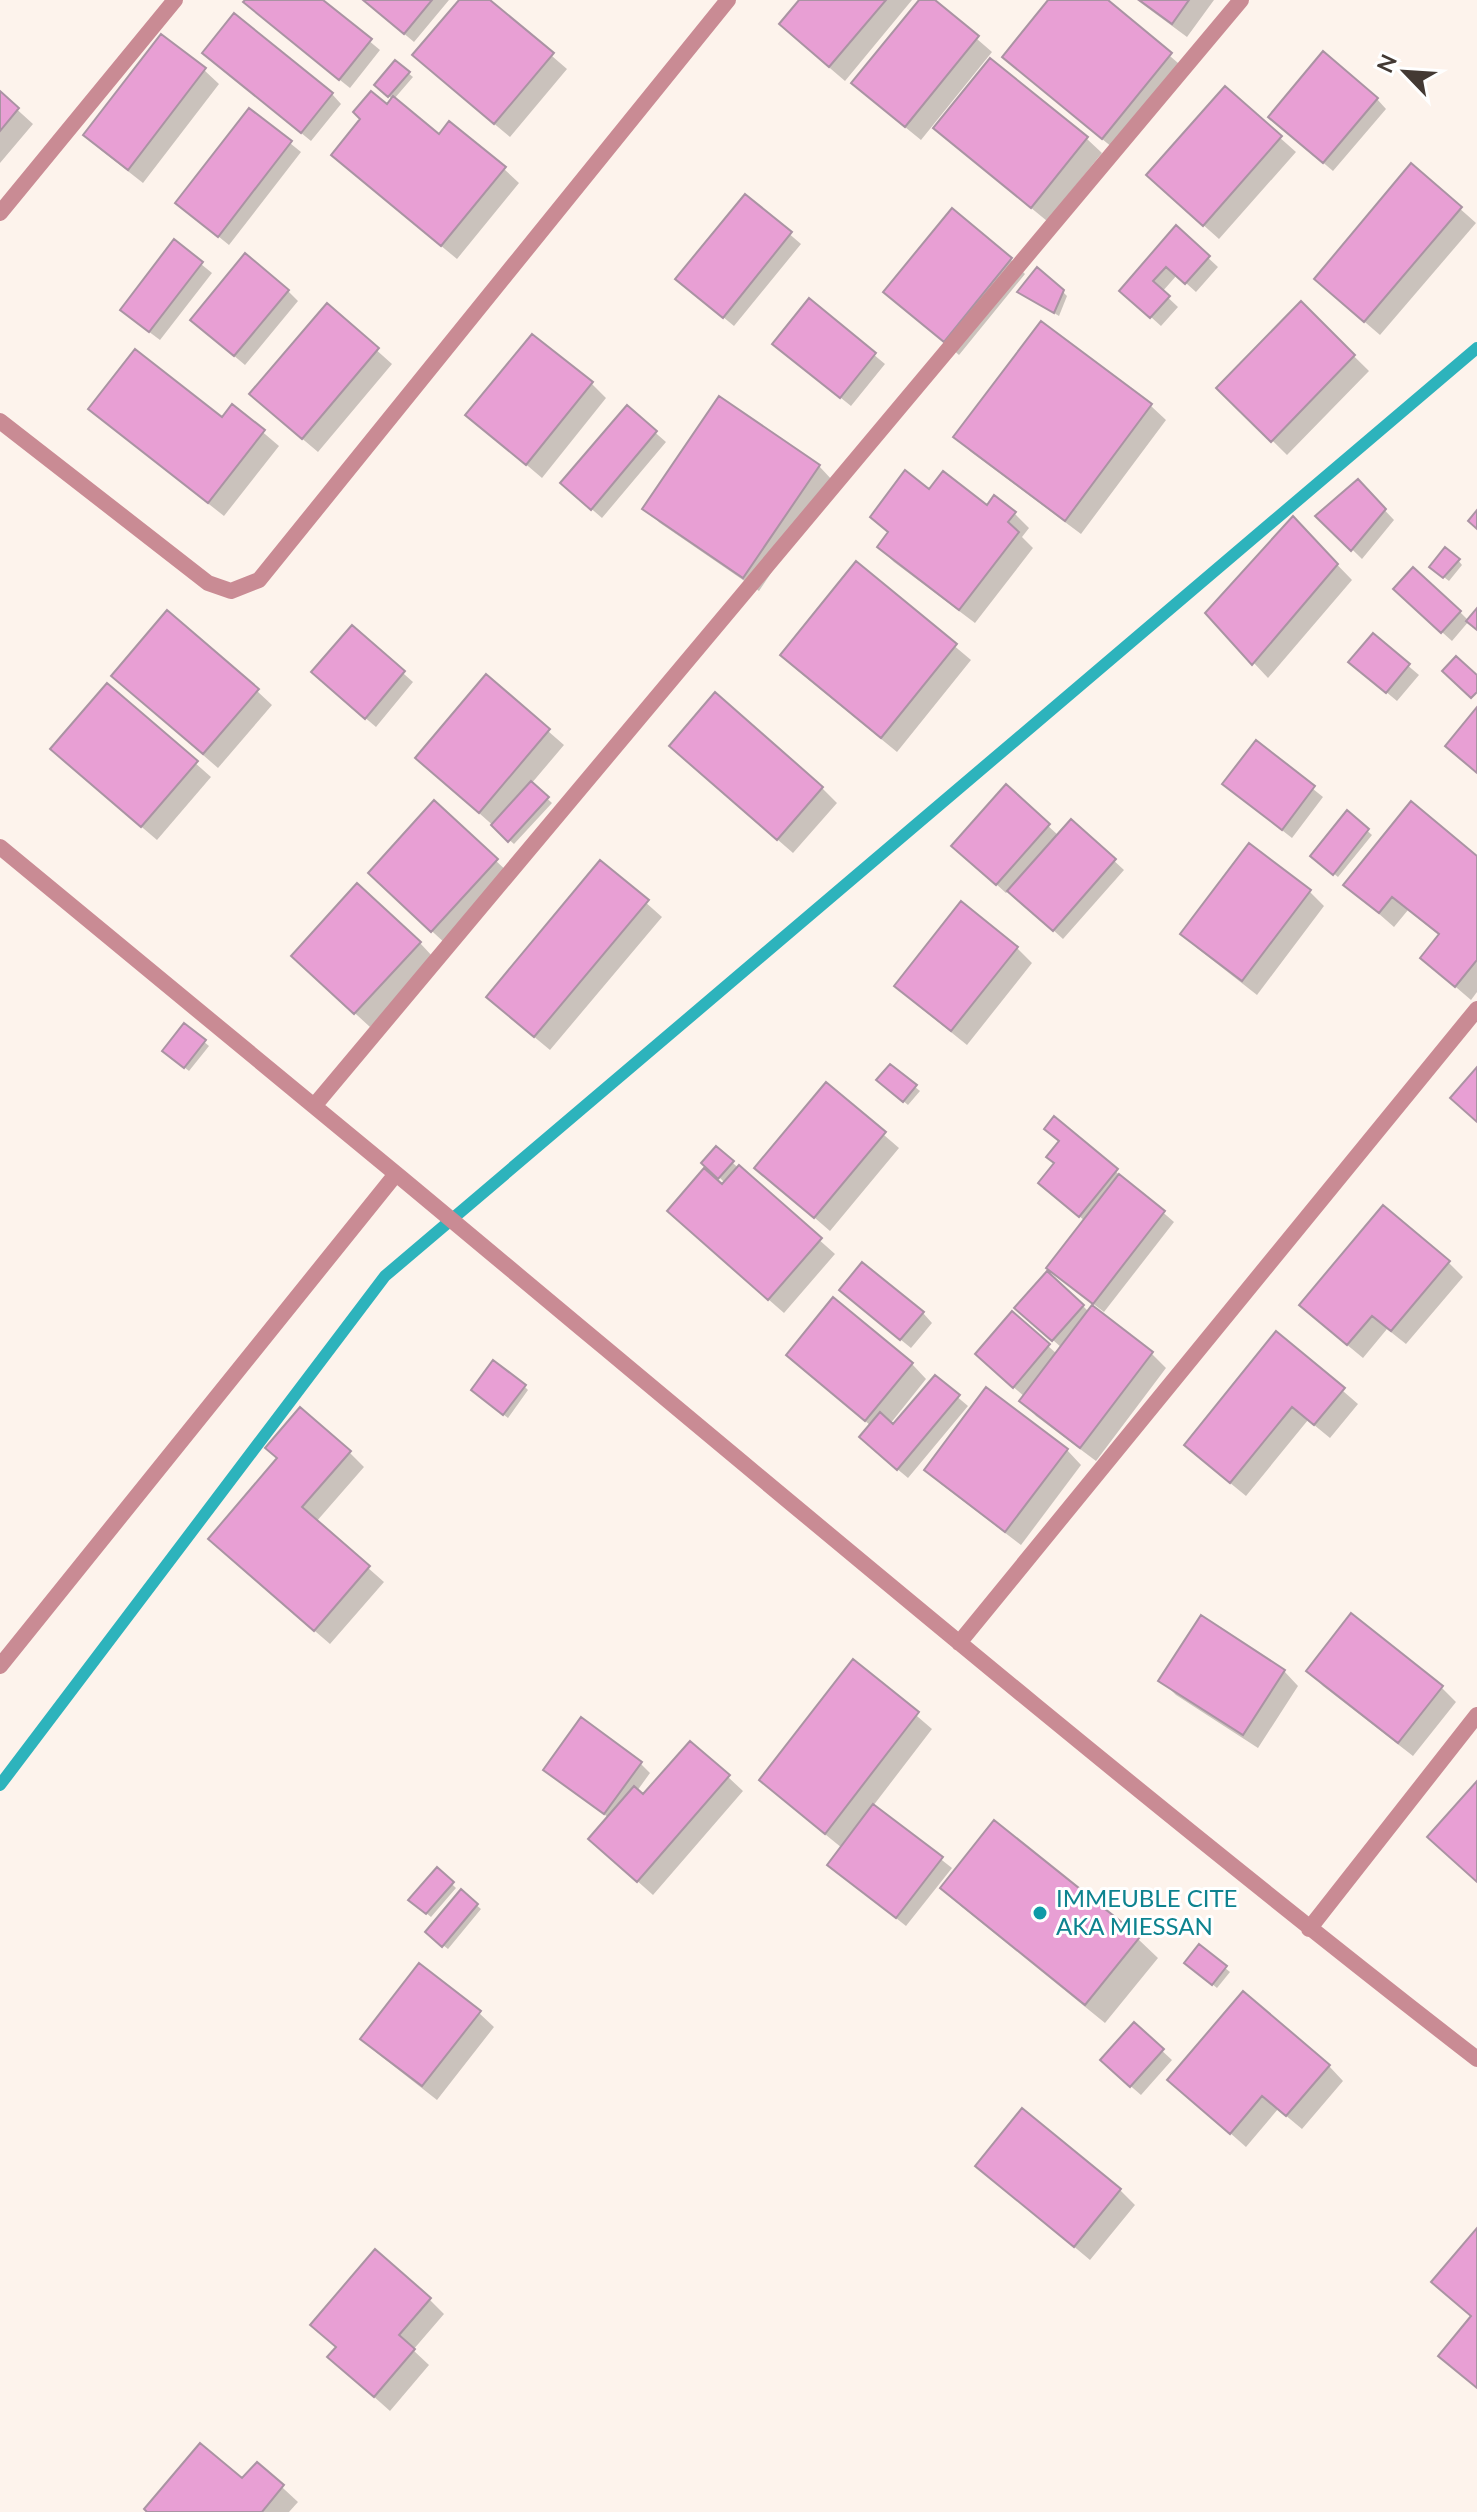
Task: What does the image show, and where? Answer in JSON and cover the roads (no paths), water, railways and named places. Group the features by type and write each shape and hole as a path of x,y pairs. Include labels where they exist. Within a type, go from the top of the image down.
{"street":[{"path":"0,213 175,0"},
{"path":"0,421 208,583 231,591 259,580 728,0"},
{"path":"314,1106 1241,0"},
{"path":"0,847 959,1643 1309,1929 1477,2059"},
{"path":"959,1643 1477,1009"},
{"path":"0,1666 396,1174"},
{"path":"1309,1929 1477,1715"}],"waterway":[{"path":"0,1785 385,1276 1477,348"}],"place":[{"name":"IMMEUBLE CITE AKA MIESSAN","path":"1040,1913"}]}
